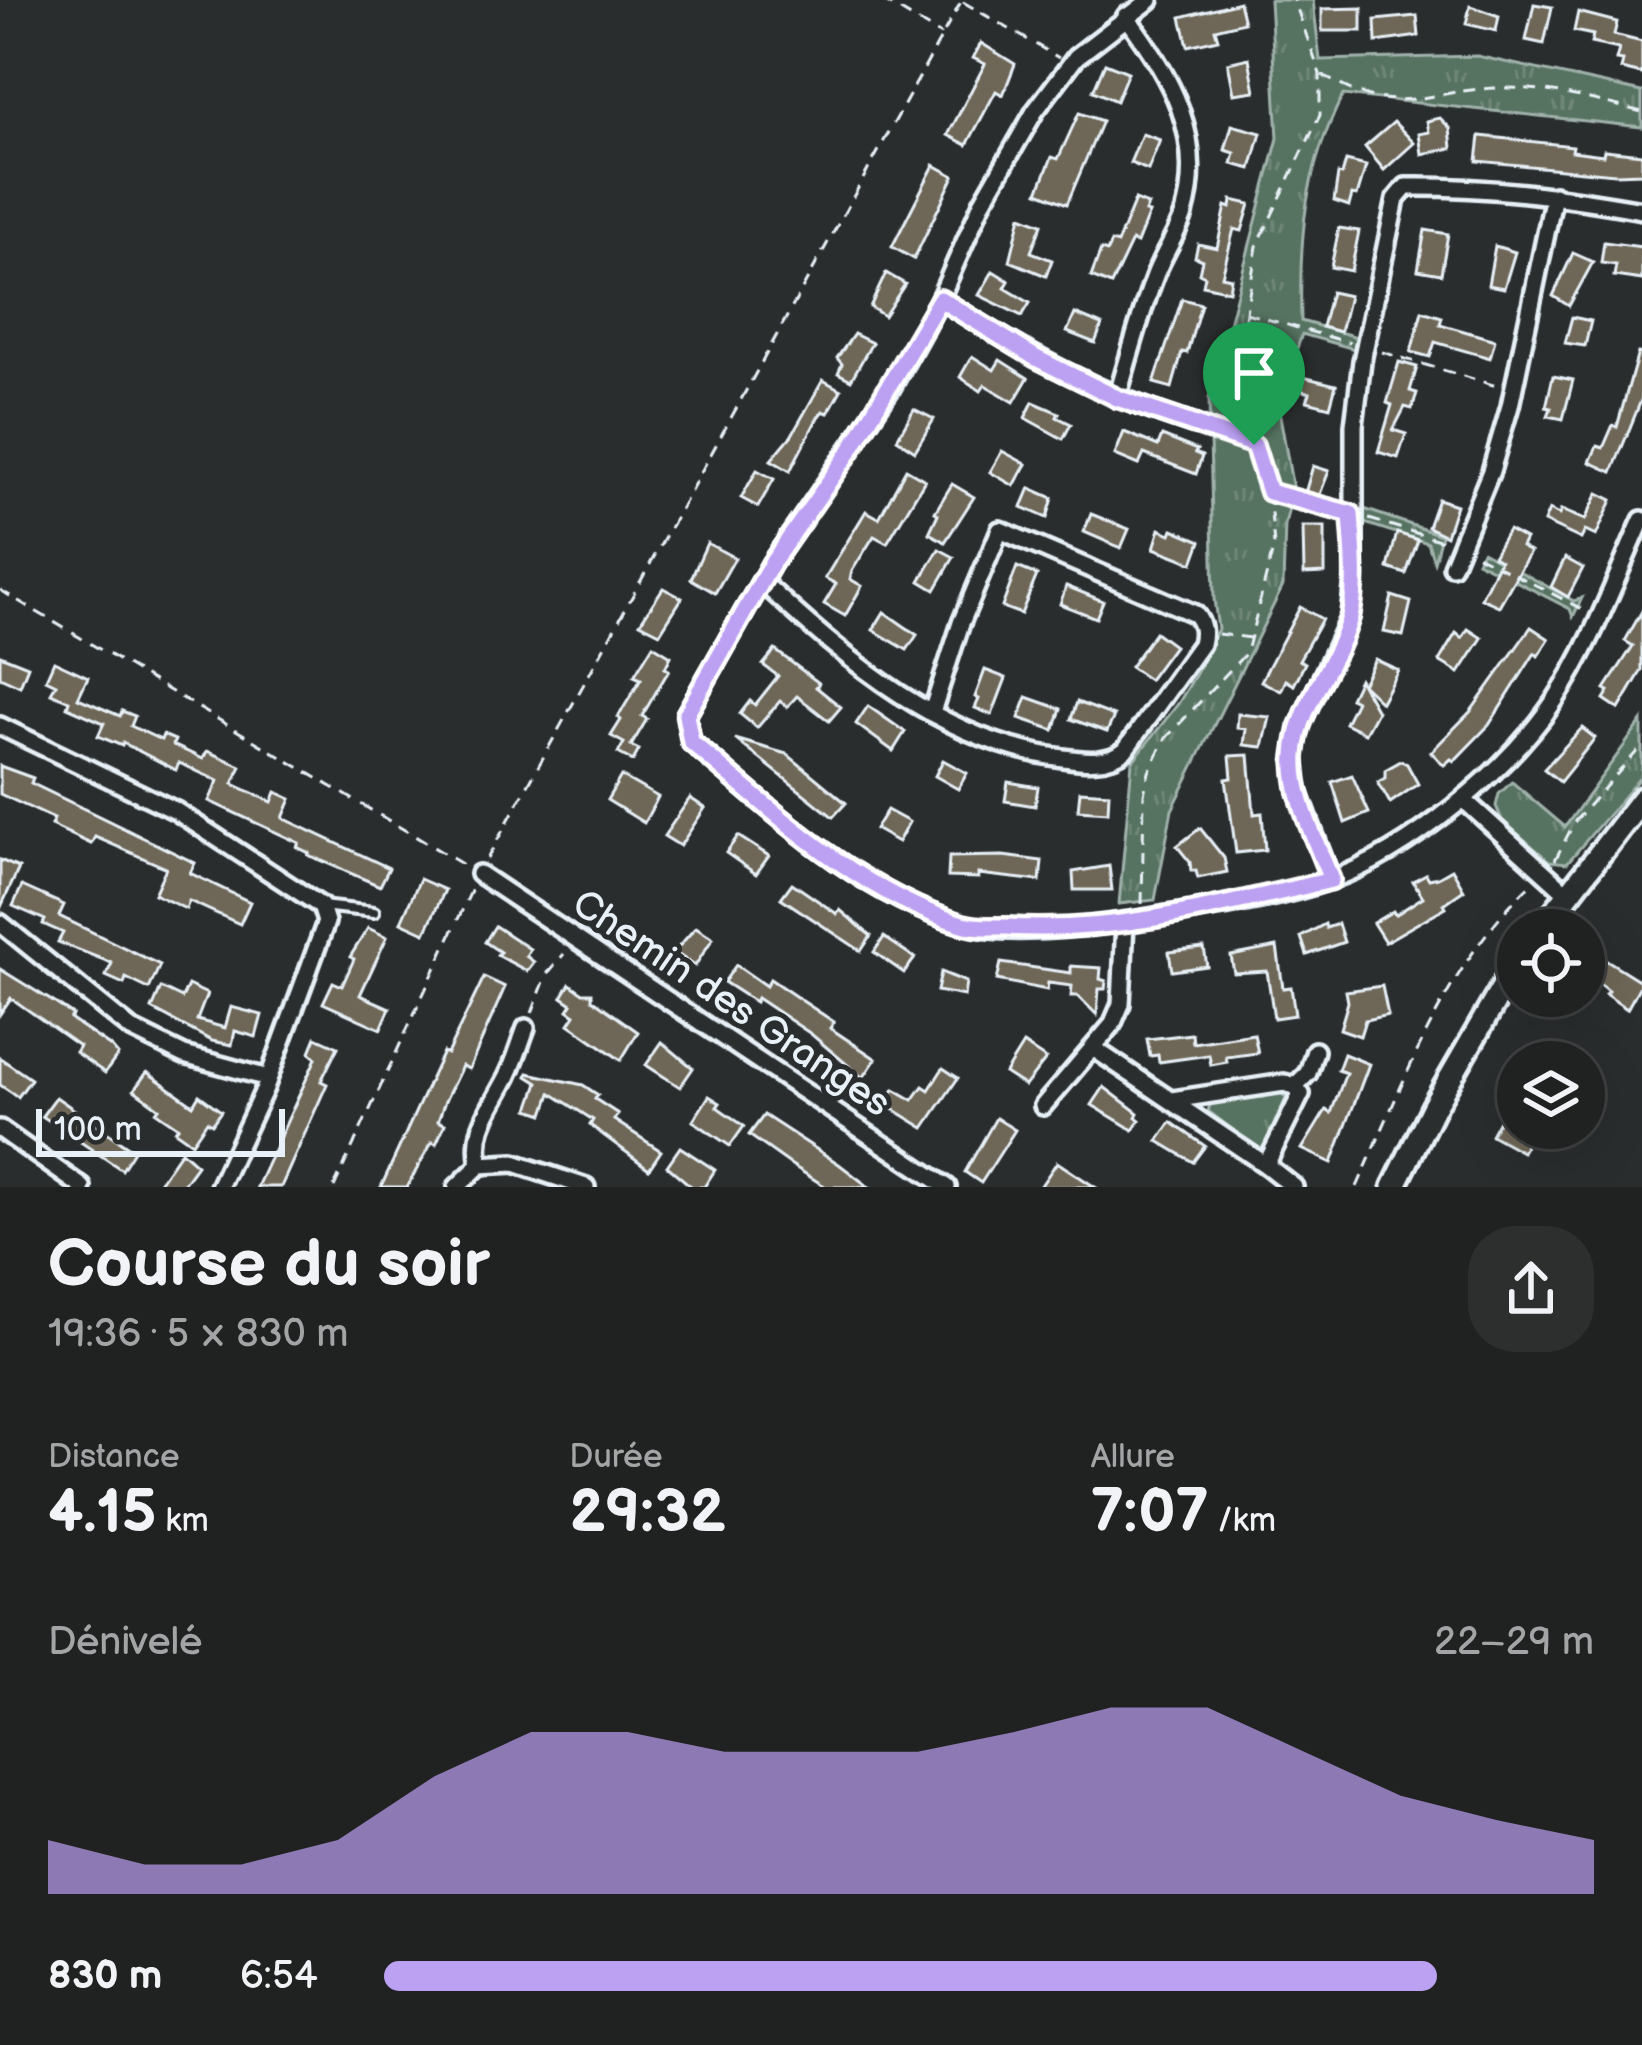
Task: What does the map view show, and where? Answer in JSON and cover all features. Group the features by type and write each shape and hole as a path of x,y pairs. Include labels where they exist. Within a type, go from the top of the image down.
{"street":[{"path":"1150,0 1070,65 1035,111 982,203 940,299 861,435 762,582 686,715 691,742 808,838 882,889 964,925 1042,929 1222,906 1331,880 1464,800 1515,752 1556,698 1642,520"},
{"path":"1117,398 1156,273 1184,214 1192,162 1186,121 1163,66 1126,16"},
{"path":"1331,880 1298,791 1294,758 1299,728 1350,616 1354,578 1351,514 1362,361 1396,199 1406,187 1459,186 1642,210"},
{"path":"1451,566 1491,471 1510,406 1554,195"},
{"path":"940,299 1036,358 1117,398 1195,424"},
{"path":"762,582 828,642 891,689 962,729 1022,753 1078,760 1114,759 1147,722 1204,633 1195,614 1000,530 961,622 932,712"},
{"path":"0,726 176,811 320,906 326,922 268,1078 219,1187"},
{"path":"1557,909 1642,799"},
{"path":"1464,800 1568,894"},
{"name":"Chemin des Granges","path":"479,874 947,1187"},
{"path":"0,922 131,1029 184,1055 268,1078"},
{"path":"1043,1106 1112,1025 1121,1004 1125,922"},
{"path":"1394,1187 1434,1106 1497,998"},
{"path":"480,1165 476,1137 481,1121 507,1079 526,1028"},
{"path":"1093,1048 1294,1187"},
{"path":"1294,1086 1308,1073 1315,1051"},
{"path":"1172,1100 1229,1089 1294,1086 1301,1094 1266,1165"},
{"path":"0,1130 82,1187"},
{"path":"457,1187 480,1165 514,1163 586,1187"}],"lane":[{"path":"320,906 374,912"}],"path":[{"path":"882,0 942,36"},
{"path":"1144,919 1140,890 1144,794 1155,756 1165,739 1246,652 1274,545 1269,492 1241,386 1250,282 1263,230 1320,115 1321,74 1294,0"},
{"path":"334,1187 479,874 962,1 1070,65"},
{"path":"1321,74 1366,99 1410,100 1512,88 1642,112"},
{"path":"1195,424 1254,445"},
{"path":"1269,492 1460,547 1598,617"},
{"path":"0,590 479,874"},
{"path":"1204,633 1252,639"},
{"path":"1357,1187 1459,976 1505,907 1555,860 1575,821 1642,746"},
{"path":"526,1028 555,962 581,943"}],"green space":[{"path":"1270,0 1313,0 1320,60 1477,56 1642,92 1642,127 1343,95 1312,177 1301,261 1301,321 1357,337 1354,349 1302,334 1278,404 1293,489 1344,505 1345,518 1290,504 1283,586 1172,810 1155,900 1119,904 1132,762 1178,704 1218,629 1209,399 1278,138"},
{"path":"1364,509 1441,535 1434,562 1428,543 1364,523"},
{"path":"1482,551 1574,601 1582,598 1573,617 1570,609 1477,561"},
{"path":"1642,721 1642,775 1567,863 1549,861 1502,820 1496,806 1499,794 1512,782 1565,827"},
{"path":"1277,1089 1286,1098 1264,1148 1258,1149 1208,1111 1212,1099"}],"building":[{"path":"1239,2 1244,22 1215,29 1218,39 1188,46 1181,17"},
{"path":"1534,4 1552,7 1544,44 1526,40"},
{"path":"1470,6 1499,16 1496,31 1466,24"},
{"path":"1362,8 1362,31 1322,31 1322,9"},
{"path":"1578,12 1617,22 1614,35 1642,42 1642,74 1621,69 1623,61 1616,60 1619,49 1591,43 1593,35 1574,31"},
{"path":"1417,16 1419,36 1376,42 1375,20"},
{"path":"981,43 1015,64 1003,95 996,91 967,145 948,135 985,64 973,58"},
{"path":"1249,58 1255,91 1234,94 1228,63"},
{"path":"1105,63 1128,72 1116,101 1093,91"},
{"path":"1079,113 1102,121 1067,204 1038,192 1052,157 1058,159"},
{"path":"1440,118 1450,128 1452,148 1422,154 1419,134 1429,132 1427,121"},
{"path":"1394,122 1414,143 1384,170 1365,147"},
{"path":"1232,125 1261,133 1251,169 1232,164 1235,153 1225,150"},
{"path":"1142,134 1160,140 1148,170 1130,163"},
{"path":"1480,136 1573,146 1572,151 1603,155 1604,150 1642,154 1642,173 1477,161"},
{"path":"1346,161 1366,166 1349,206 1334,201 1338,174 1342,175"},
{"path":"934,165 954,176 914,259 892,247"},
{"path":"1135,200 1148,205 1145,212 1149,213 1137,243 1132,241 1111,285 1091,277 1101,250 1107,252 1111,242 1117,244"},
{"path":"1232,200 1250,204 1242,231 1234,229 1222,276 1231,278 1229,291 1203,285 1202,260 1195,257 1198,244 1217,248 1226,206 1231,208"},
{"path":"1021,216 1042,224 1031,252 1052,260 1046,276 1010,261"},
{"path":"1339,228 1359,231 1351,271 1331,267"},
{"path":"1425,230 1448,234 1441,274 1418,270"},
{"path":"1604,242 1642,247 1642,280 1614,276 1616,265 1601,263"},
{"path":"1495,246 1515,252 1504,288 1488,285"},
{"path":"1573,253 1593,262 1569,306 1553,296"},
{"path":"993,271 1009,281 1005,288 1030,303 1022,316 979,295"},
{"path":"886,273 905,284 884,316 870,307"},
{"path":"1331,292 1349,296 1340,332 1322,327"},
{"path":"1182,299 1201,304 1172,388 1154,383"},
{"path":"1422,311 1442,317 1440,324 1495,340 1490,358 1435,342 1430,357 1411,352"},
{"path":"1075,314 1102,325 1095,343 1067,332"},
{"path":"1572,317 1591,321 1585,346 1565,343"},
{"path":"854,334 872,343 851,380 838,373 842,364 837,358"},
{"path":"1638,353 1642,354 1642,398 1612,472 1590,462 1597,446 1603,448 1613,425 1617,427"},
{"path":"972,356 994,370 1000,360 1028,378 1014,402 985,385 981,391 960,377"},
{"path":"1399,362 1417,367 1410,391 1417,393 1412,409 1405,407 1393,430 1406,434 1398,458 1378,452"},
{"path":"1553,376 1573,380 1563,419 1548,416"},
{"path":"1303,377 1336,385 1330,407 1307,401 1310,393 1300,390"},
{"path":"823,380 841,390 828,413 823,411 818,417 790,471 771,460 792,435"},
{"path":"1033,402 1071,424 1063,439 1025,418"},
{"path":"914,409 934,419 915,451 897,439"},
{"path":"1124,432 1158,446 1162,436 1197,450 1202,456 1196,474 1144,454 1139,465 1115,455"},
{"path":"1002,451 1026,464 1014,486 990,472"},
{"path":"1313,466 1329,471 1319,497 1305,493"},
{"path":"906,469 925,480 887,543 874,536 852,571 850,579 862,586 845,616 824,604 836,584 825,578 866,511 879,518"},
{"path":"757,470 774,479 758,507 741,498"},
{"path":"952,484 974,497 945,542 929,533"},
{"path":"1030,488 1053,498 1047,518 1022,507"},
{"path":"1598,493 1612,500 1596,536 1585,531 1581,539 1544,522 1549,510 1585,520"},
{"path":"1438,499 1456,505 1446,536 1428,527"},
{"path":"1091,514 1129,529 1121,548 1084,532"},
{"path":"1303,527 1325,527 1325,573 1304,574"},
{"path":"1160,529 1171,534 1173,529 1201,541 1193,563 1154,548"},
{"path":"1508,530 1525,539 1521,547 1530,552 1499,606 1481,598 1500,560 1493,556"},
{"path":"1397,533 1418,540 1406,574 1388,568"},
{"path":"707,543 735,558 715,593 691,579"},
{"path":"939,549 954,557 935,590 920,581"},
{"path":"1565,558 1583,568 1568,597 1551,587"},
{"path":"1017,567 1037,575 1021,614 1002,607"},
{"path":"1066,586 1103,601 1096,618 1060,604"},
{"path":"663,588 682,598 660,633 640,623"},
{"path":"1392,596 1411,602 1403,636 1384,632"},
{"path":"1300,607 1322,619 1299,660 1305,663 1294,685 1286,680 1281,691 1261,681"},
{"path":"1642,611 1642,670 1619,709 1604,699 1609,691 1605,689 1633,646 1625,641"},
{"path":"884,612 917,635 907,650 873,630"},
{"path":"1531,627 1549,639 1489,725 1454,761 1444,765 1431,752 1471,711"},
{"path":"1468,629 1482,638 1459,673 1439,661 1456,633 1462,638"},
{"path":"1155,632 1174,646 1149,680 1130,667"},
{"path":"653,645 671,656 665,668 669,670 642,716 647,719 631,746 639,750 633,761 618,753 624,743 611,736 641,679 634,676"},
{"path":"775,650 819,683 816,687 841,707 829,721 797,696 787,707 780,701 757,728 740,714 750,701 755,705 778,676 763,665"},
{"path":"0,655 28,666 20,686 0,677"},
{"path":"1375,659 1398,670 1381,702 1362,684"},
{"path":"54,661 88,677 78,698 120,716 122,711 135,716 131,726 161,740 163,735 175,740 173,745 203,759 207,751 241,766 233,784 272,802 276,792 291,799 283,818 389,868 380,886 308,855 297,847 299,843 209,801 218,781 179,763 176,770 98,736 104,723 67,707 69,701 51,693 56,684 46,679"},
{"path":"985,670 1006,678 992,715 975,708"},
{"path":"1359,679 1377,711 1365,733 1345,723 1356,701 1350,698"},
{"path":"1027,697 1061,709 1054,730 1019,718"},
{"path":"1077,702 1114,716 1107,732 1071,719"},
{"path":"868,706 905,732 893,751 856,724"},
{"path":"1238,714 1270,717 1263,747 1244,745 1246,729 1237,728"},
{"path":"1582,728 1595,738 1560,782 1544,769"},
{"path":"735,739 787,754 846,803 833,817"},
{"path":"1249,755 1254,814 1262,813 1265,850 1236,853 1226,779 1232,778 1230,756"},
{"path":"943,760 967,773 958,789 935,776"},
{"path":"1401,761 1418,784 1390,803 1378,782 1385,778 1385,770"},
{"path":"0,766 33,778 31,783 195,863 190,873 250,902 240,924 189,901 186,909 154,894 166,868 95,837 91,844 51,825 54,819 0,794"},
{"path":"1352,775 1369,813 1345,823 1332,782"},
{"path":"621,776 658,797 644,823 607,800"},
{"path":"1008,782 1038,787 1035,806 1005,801"},
{"path":"1080,791 1109,793 1108,812 1078,810"},
{"path":"690,798 705,808 680,846 664,836"},
{"path":"887,810 909,822 898,842 875,829"},
{"path":"1200,828 1224,858 1227,872 1198,878 1191,871 1177,846"},
{"path":"738,836 769,856 756,874 726,853"},
{"path":"949,857 1042,861 1040,881 978,874 978,878 948,877"},
{"path":"0,860 19,868 0,909"},
{"path":"1109,866 1112,890 1074,890 1073,872"},
{"path":"1452,869 1464,890 1446,907 1385,942 1373,923 1423,897 1413,881"},
{"path":"420,879 445,890 425,933 401,922"},
{"path":"792,883 837,914 840,910 871,936 861,951 781,898"},
{"path":"22,886 64,905 59,916 160,965 149,989 126,978 124,984 106,976 112,963 58,942 63,933 13,906"},
{"path":"1325,924 1326,928 1338,924 1344,942 1307,955 1301,937"},
{"path":"495,926 530,949 526,956 534,962 527,971 497,955 500,952 485,942"},
{"path":"696,927 713,938 695,966 674,952"},
{"path":"368,928 387,937 360,995 390,1008 381,1029 323,1003 333,982 342,986 354,959 350,957"},
{"path":"884,937 915,958 904,973 874,952"},
{"path":"1277,947 1283,988 1291,987 1295,1015 1274,1018 1267,971 1234,973 1231,956"},
{"path":"1204,948 1207,966 1172,971 1169,952"},
{"path":"1605,959 1642,982 1627,1009 1605,994"},
{"path":"1001,963 1071,973 1071,966 1101,968 1100,979 1106,981 1105,989 1099,989 1097,1015 1078,996 1071,996 1072,986 1048,983 1047,990 997,980"},
{"path":"736,965 766,986 770,979 834,1022 830,1028 876,1059 863,1078 811,1034 724,982"},
{"path":"0,969 73,1015 70,1019 111,1047 118,1055 105,1073 75,1052 79,1046 11,998 0,1014"},
{"path":"941,972 966,982 964,996 937,991"},
{"path":"484,977 505,987 469,1069 462,1066 445,1101 438,1121 445,1124 436,1144 432,1142 407,1187 381,1187 443,1052 447,1054"},
{"path":"570,984 592,993 592,999 638,1032 621,1060 569,1024 575,1015 568,1010 572,1004 562,997"},
{"path":"188,985 207,994 197,1020 225,1028 231,1007 262,1015 256,1037 235,1031 232,1045 212,1041 152,1009 161,988 182,998"},
{"path":"1382,986 1388,1015 1365,1020 1360,1036 1340,1029 1348,1002 1346,991"},
{"path":"1192,1034 1193,1043 1254,1034 1258,1053 1226,1057 1227,1062 1211,1065 1209,1055 1159,1062 1158,1055 1150,1056 1147,1039"},
{"path":"316,1037 338,1047 321,1081 327,1084 281,1187 257,1187 316,1058 310,1052"},
{"path":"662,1042 693,1068 680,1087 646,1065"},
{"path":"1023,1044 1046,1059 1025,1086 1005,1073"},
{"path":"1344,1054 1369,1064 1332,1163 1302,1149 1326,1110 1331,1113 1346,1073 1338,1070"},
{"path":"0,1058 31,1079 18,1097 0,1085"},
{"path":"943,1068 958,1078 924,1128 885,1104 894,1089 913,1100 923,1086 929,1090"},
{"path":"147,1072 193,1105 199,1095 221,1111 212,1124 207,1121 192,1143 134,1090"},
{"path":"528,1073 583,1085 598,1095 595,1099 618,1114 614,1120 661,1151 649,1169 590,1125 593,1120 551,1093 544,1114 529,1109 538,1083"},
{"path":"1104,1087 1138,1113 1140,1120 1133,1130 1092,1105"},
{"path":"709,1096 744,1126 730,1146 693,1121"},
{"path":"56,1097 134,1151 122,1170 42,1116"},
{"path":"764,1115 869,1187 826,1187 790,1164 749,1135"},
{"path":"996,1118 1015,1130 981,1183 965,1172"},
{"path":"1171,1122 1205,1146 1193,1162 1158,1141"},
{"path":"680,1147 715,1170 704,1187 692,1187 667,1166"},
{"path":"181,1151 197,1165 181,1187 156,1187"},
{"path":"1057,1162 1095,1187 1040,1187"}],"route":[{"path":"940,299 1036,358 1117,398 1254,445 1269,492 1351,514 1354,578 1350,616 1299,728 1294,758 1298,791 1331,880 1138,920 1042,929 964,925 882,889 808,838 691,742 686,715 772,563 851,450 940,299"}]}
